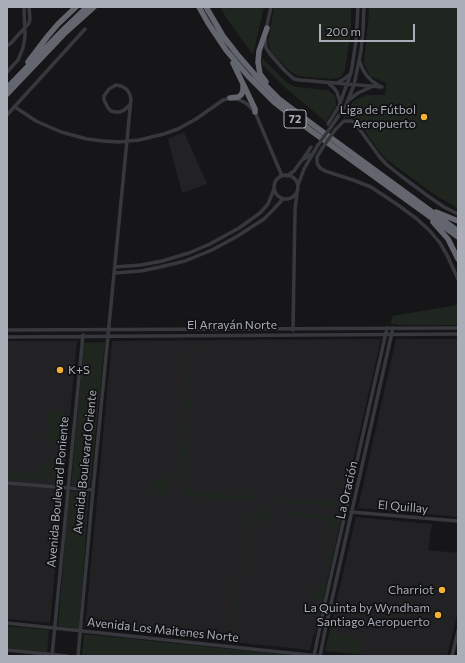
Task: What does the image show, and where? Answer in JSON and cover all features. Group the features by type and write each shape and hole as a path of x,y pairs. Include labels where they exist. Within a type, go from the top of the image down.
{"highway":[{"path":"17,77 47,37 76,7"},
{"path":"7,88 63,30 88,7"},
{"path":"7,94 60,38 94,7"},
{"name":"72","path":"199,7 226,50 248,76 283,109 336,149 458,231"},
{"name":"72","path":"206,7 223,36 256,76 271,91 309,123 425,209 458,237"},
{"path":"266,28 258,55 258,66 260,74 271,91"},
{"path":"226,50 255,109 255,112"},
{"path":"230,98 241,95 244,89 243,84"},
{"path":"425,209 458,222"},
{"path":"425,209 448,239 458,259"}],"street":[{"path":"7,72 18,60 25,40 24,7"},
{"path":"7,46 29,23 29,7"},
{"path":"271,7 266,28 265,40 267,50 287,73 297,80 382,88 367,76 360,59"},
{"path":"328,124 337,110 350,73 356,41 358,7"},
{"path":"348,101 354,85 360,59 364,7"},
{"path":"7,115 84,29"},
{"path":"335,83 344,79 350,73"},
{"path":"328,83 337,92 340,103"},
{"path":"112,86 121,86 128,91 130,95 130,104 124,110 115,112 108,108 104,100 104,96 112,86"},
{"path":"372,87 358,92 348,101 320,146 317,162 320,168 325,171 353,180 370,188 398,205 417,219 440,243 458,279"},
{"path":"15,107 44,125 69,134 95,140 126,142 152,138 174,131 196,119 221,101 230,98 244,102 255,112 282,176"},
{"name":"Avenida Boulevard Oriente","path":"78,656 92,490 130,104"},
{"path":"302,160 320,146 344,121 351,121 355,123 379,156 390,167 444,207 458,214"},
{"path":"287,176 294,171 311,147"},
{"path":"293,335 297,193 298,185 304,169 315,150"},
{"path":"115,267 141,265 162,261 189,253 210,244 260,214 270,201 275,182 282,176 293,178 298,185"},
{"path":"274,190 277,195 293,204 296,210"},
{"path":"114,273 141,271 164,267 212,250 253,226 268,215 285,199 292,198 297,193"},
{"name":"La Oración","path":"316,656 387,328"},
{"name":"La Oración","path":"316,656 326,626 393,328"},
{"name":"El Arrayán Norte","path":"7,330 458,328"},
{"name":"Avenida Boulevard Poniente","path":"52,655 83,330"},
{"name":"El Arrayán Norte","path":"7,337 458,334"},
{"path":"7,483 92,490"},
{"name":"El Quillay","path":"346,512 458,521"},
{"name":"Avenida Los Maitenes Norte","path":"7,623 316,656"},
{"path":"452,656 458,631"},
{"path":"7,650 67,656"}],"shaded area":[{"path":"220,7 264,7 253,55 227,19"},
{"path":"274,7 351,7 351,31 345,70 341,77 331,79 298,76 290,71 271,52 268,41"},
{"name":"Liga de Fútbol Aeropuerto","path":"368,7 458,7 458,208 435,195 386,159 358,121 348,117 343,118 353,101 367,95 385,95 386,83 370,76 364,63 369,13"},
{"path":"262,58 286,82 296,87 328,90 335,96 336,105 326,122 287,89 261,64"},
{"path":"184,132 207,184 182,193 168,139"},
{"path":"458,305 458,325 391,324 392,316"},
{"path":"381,339 310,650 85,627 112,341"},
{"path":"396,339 458,339 458,517 358,508"},
{"path":"7,341 77,341 50,623 7,619"},
{"path":"105,342 90,487 71,486 84,343"},
{"path":"195,345 195,349 192,350 190,379 193,380 190,384 188,403 191,403 191,407 188,408 186,428 189,428 189,431 186,432 185,450 187,450 187,453 184,454 183,466 186,467 177,492 190,351 191,347"},
{"path":"49,410 61,411 70,416 65,465 62,465 62,459 64,459 65,445 45,443"},
{"path":"40,464 48,464 52,468 56,469 57,475 48,481 7,479 7,472 35,473 39,470"},
{"path":"164,475 171,476 169,492 166,494 152,492 153,478 164,479"},
{"path":"248,486 254,487 252,500 183,496 182,493 183,490 247,496"},
{"path":"69,491 89,493 79,629 58,626"},
{"path":"274,495 280,496 280,499 325,503 325,500 345,503 344,509 323,505 272,502"},
{"path":"255,508 264,509 266,516 272,517 272,520 259,519 258,529 254,529 253,527"},
{"path":"246,509 248,510 244,534 236,637 233,637 242,532"},
{"path":"288,511 330,516 342,515 314,640 317,603 314,603 315,594 326,578 329,552 332,552 334,532 331,531 330,522 325,519 287,515"},
{"path":"356,517 432,524 428,550 458,553 458,612 447,656 377,656 325,651"},
{"path":"7,626 49,630 47,652 7,648"},
{"path":"331,628 337,629 342,635 362,640 361,654 326,651"},
{"path":"84,634 298,656 82,655"}],"place":[{"name":"Liga de Fútbol Aeropuerto","path":"424,117"},
{"name":"K+S","path":"60,370"},
{"name":"Charriot","path":"442,590"},
{"name":"La Quinta by Wyndham Santiago Aeropuerto","path":"438,615"}]}
